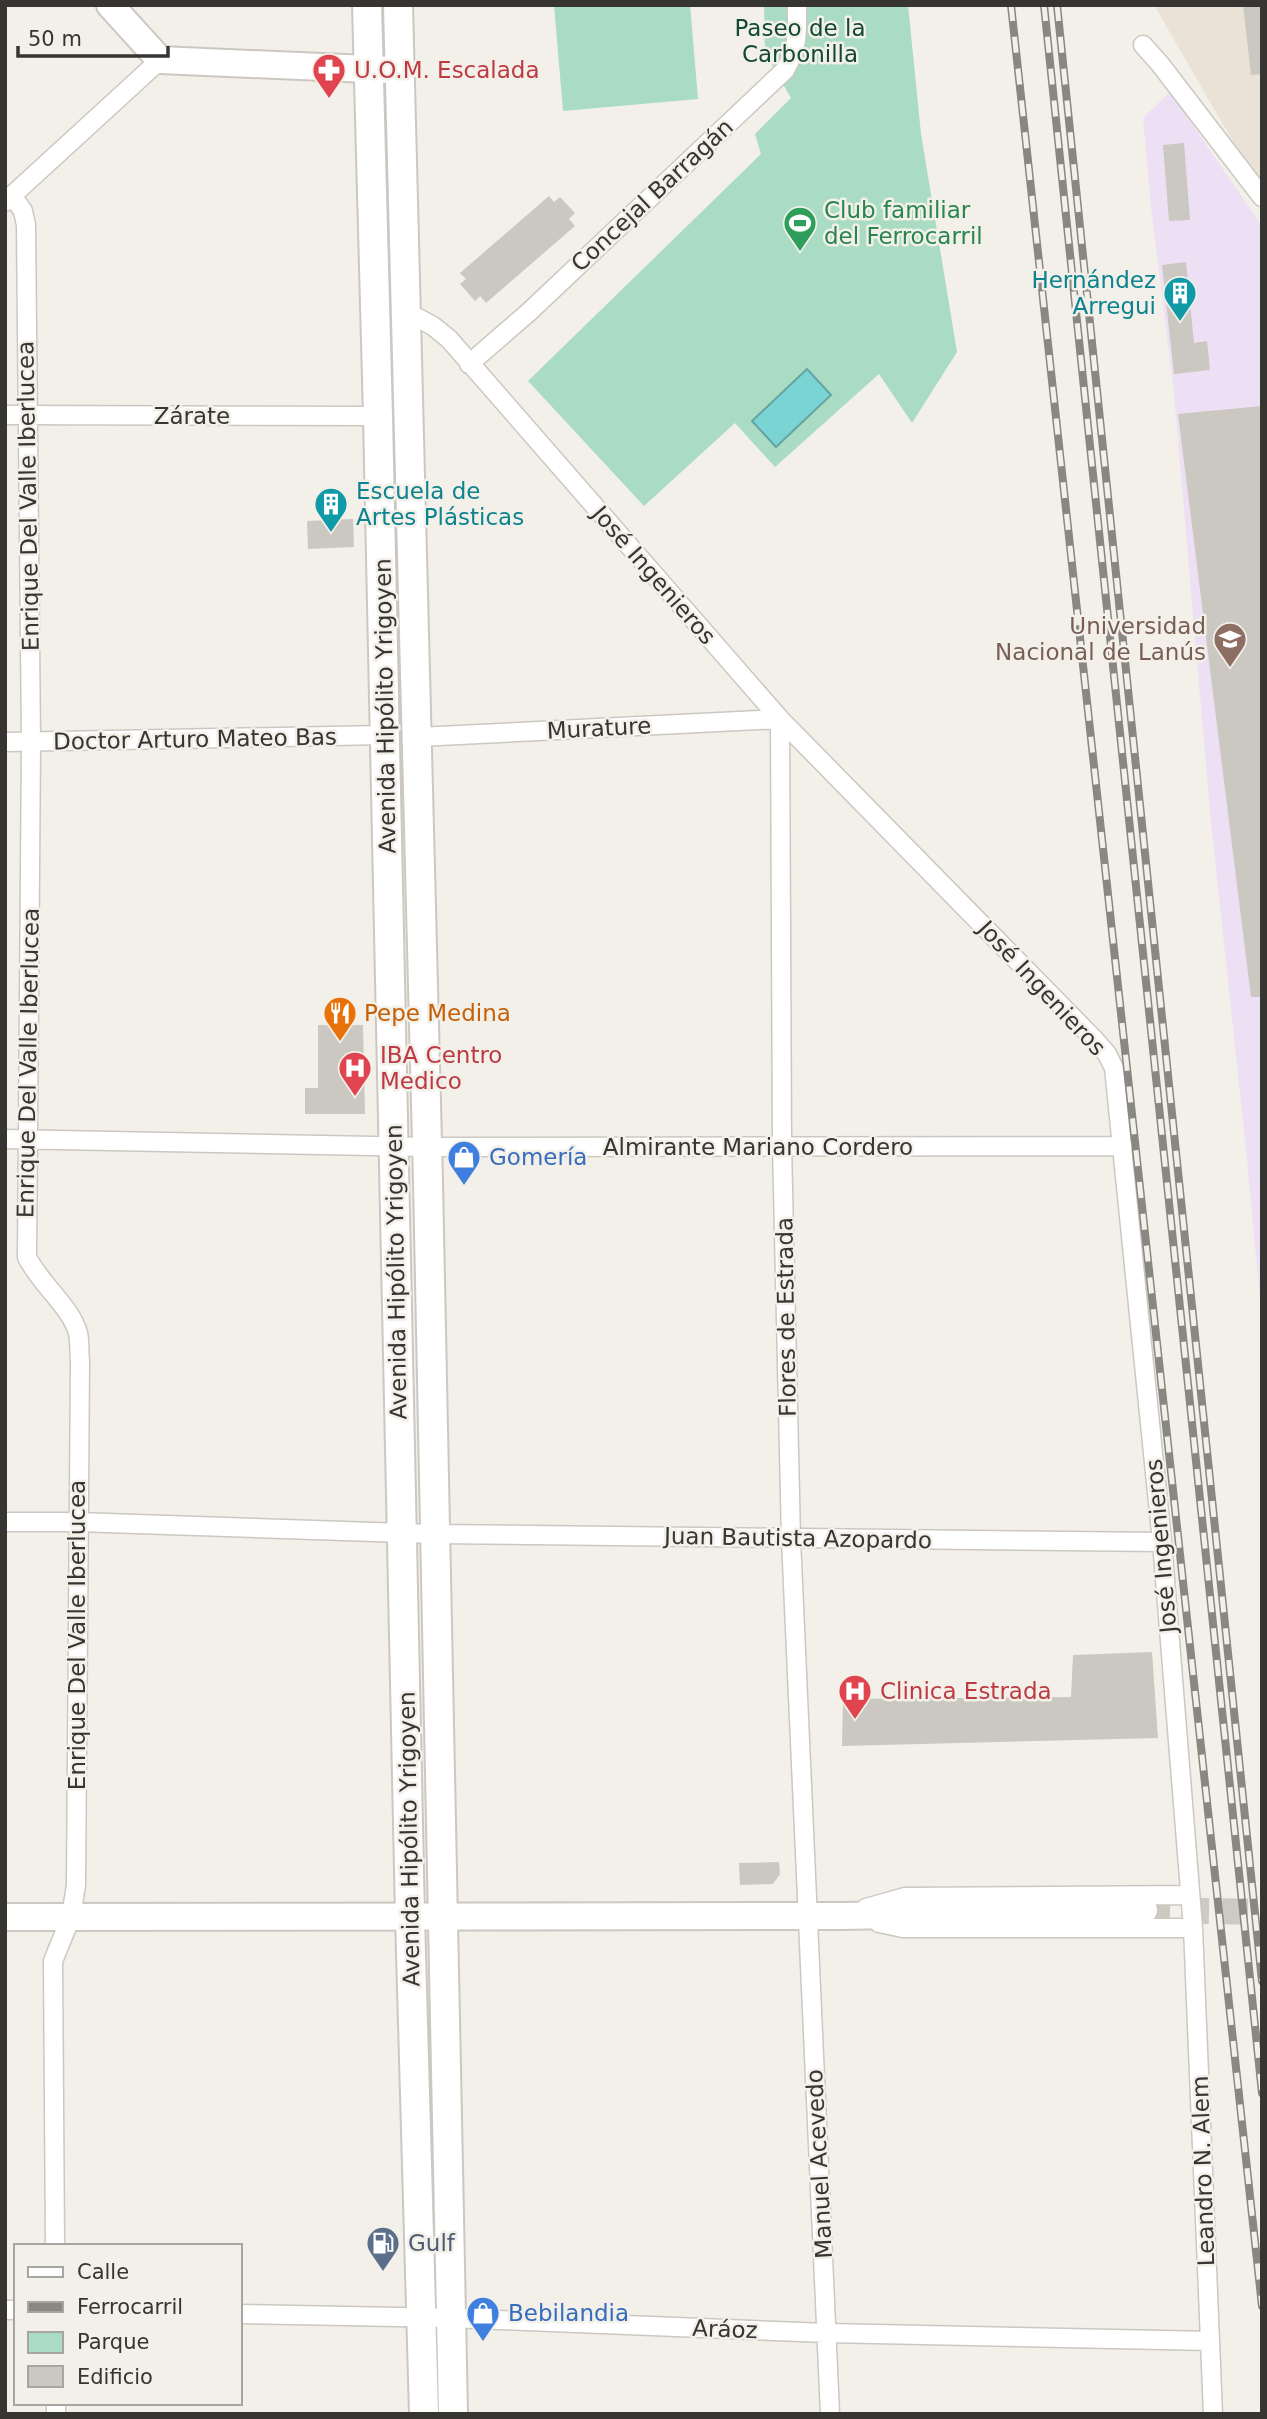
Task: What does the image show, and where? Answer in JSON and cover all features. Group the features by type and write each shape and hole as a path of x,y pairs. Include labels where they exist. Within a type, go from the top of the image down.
{"main road":[{"path":"110,5 160,60 400,70"},
{"name":"Avenida Hipólito Yrigoyen","path":"367,5 379,416 401,1533 424,2414"},
{"name":"Avenida Hipólito Yrigoyen","path":"398,5 418,737 453,2414"},
{"path":"5,1917 843,1916 1144,1910"}],"street":[{"name":"Concejal Barragán","path":"469,364 529,312 785,69 795,53 798,36 797,5"},
{"path":"1143,45 1262,197"},
{"path":"9,198 160,60"},
{"name":"Enrique Del Valle Iberlucea","path":"9,198 23,211 26,225 31,742 27,1257 33,1270 71,1316 78,1334 80,1361 76,1885 71,1917 53,1961 55,2244"},
{"name":"José Ingenieros","path":"407,313 433,326 449,339 780,719 1107,1054 1114,1068 1162,1542 1193,1928"},
{"name":"Zárate","path":"5,415 379,416"},
{"name":"Murature","path":"418,737 780,719"},
{"name":"Flores de Estrada","path":"780,719 782,1146 791,1539 807,1915"},
{"name":"Doctor Arturo Mateo Bas","path":"5,742 385,735"},
{"name":"Almirante Mariano Cordero","path":"5,1139 427,1147 1123,1146"},
{"name":"Juan Bautista Azopardo","path":"5,1522 434,1534 1162,1542"},
{"path":"843,1916 905,1897 1190,1895"},
{"name":"Manuel Acevedo","path":"807,1915 830,2414"},
{"path":"843,1916 903,1928 1193,1928"},
{"name":"Leandro N. Alem","path":"1193,1928 1213,2414"},
{"name":"Aráoz","path":"242,2314 422,2317 827,2333 1210,2341"}],"shaded area":[{"path":"1154,5 1262,5 1262,186 1253,176"},
{"name":"Universidad Nacional de Lanús","path":"1170,92 1262,226 1262,1320 1210,812 1174,393 1143,118"}],"green space":[{"path":"554,5 690,5 698,99 563,111"},
{"name":"Club familiar del Ferrocarril","path":"764,5 908,5 921,134 957,352 912,423 879,374 775,467 735,423 644,506 528,381 761,154 755,134 791,98 765,53"}],"water":[{"path":"807,369 831,395 776,447 752,421"}],"building":[{"path":"1243,5 1262,5 1262,74 1251,75"},
{"path":"1184,143 1190,220 1169,221 1163,145"},
{"path":"549,196 554,202 560,197 575,213 569,219 575,226 486,303 480,296 475,301 460,284 466,279 460,273"},
{"name":"Hernández Arregui","path":"1186,262 1194,343 1207,341 1210,370 1174,374 1162,265"},
{"path":"1262,406 1262,997 1251,997 1178,414"},
{"name":"Escuela de Artes Plásticas","path":"353,519 354,547 308,549 307,521"},
{"path":"318,1025 363,1025 365,1114 305,1114 305,1088 318,1088"},
{"path":"1152,1652 1158,1738 842,1746 843,1699 1071,1697 1073,1655"},
{"path":"779,1862 780,1874 773,1884 740,1885 739,1863"}],"tunnel":[{"path":"1144,1910 1262,1912"}],"railway":[{"path":"1011,5 1262,2306"},
{"path":"1044,5 1262,2093"},
{"path":"1057,5 1262,1981"}],"place":[{"name":"U.O.M. Escalada","path":"329,100"},
{"name":"Club familiar del Ferrocarril","path":"800,253"},
{"name":"Hernández Arregui","path":"1180,323"},
{"name":"Escuela de Artes Plásticas","path":"331,534"},
{"name":"Universidad Nacional de Lanús","path":"1230,669"},
{"name":"Pepe Medina","path":"340,1043"},
{"name":"IBA Centro Medico","path":"355,1098"},
{"name":"Gomería","path":"464,1187"},
{"name":"Clinica Estrada","path":"855,1721"},
{"name":"Gulf","path":"383,2273"},
{"name":"Bebilandia","path":"483,2343"}],"park label":[{"name":"Paseo de la Carbonilla","path":"800,41"}]}
